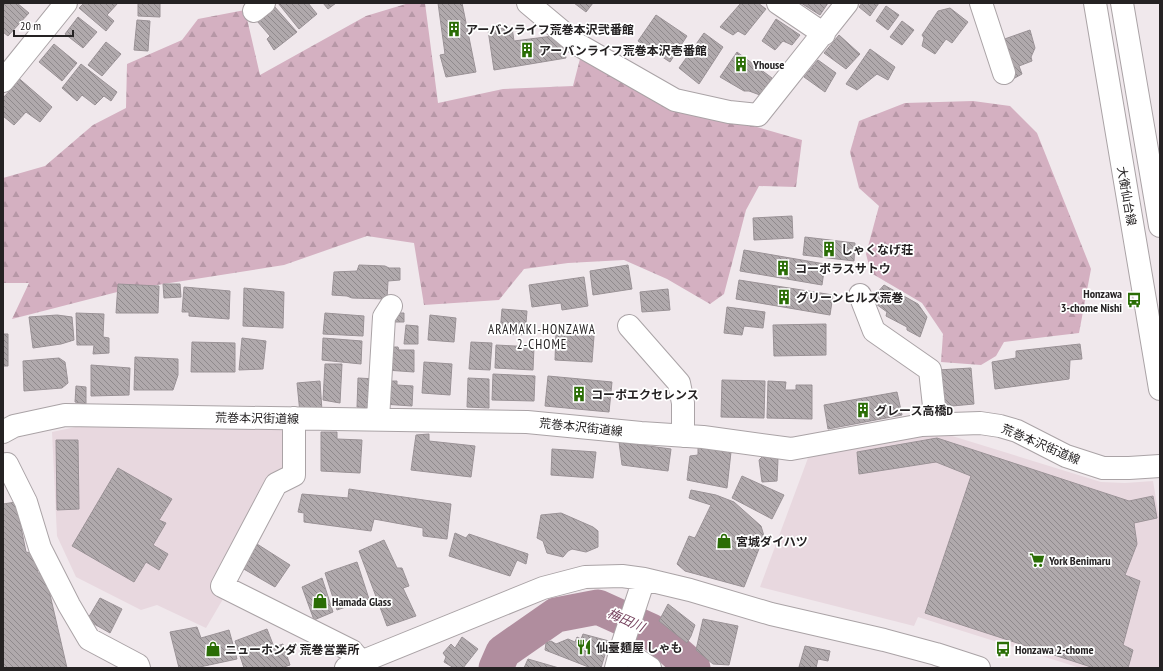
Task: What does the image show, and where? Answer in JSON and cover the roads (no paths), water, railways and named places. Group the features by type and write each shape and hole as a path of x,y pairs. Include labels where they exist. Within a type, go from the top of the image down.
{"street":[{"path":"3,81 66,3"},
{"path":"528,3 577,44 675,100 729,112 758,115 848,3"},
{"path":"778,3 824,34"},
{"path":"981,3 1004,73"},
{"name":"大衡仙台線","path":"1095,3 1160,389"},
{"path":"1122,3 1160,226"},
{"path":"860,296 874,331 930,370 936,424"},
{"path":"378,419 384,317 391,306"},
{"path":"630,326 679,383 683,403 683,436"},
{"name":"荒巻本沢街道線","path":"3,432 14,426 65,415 527,422 640,433 703,437 791,449 922,424 980,423 1000,426 1017,431 1066,456 1103,468 1154,466"},
{"path":"294,418 294,476 276,484 222,586 352,650 353,665 543,588 585,577 622,576 644,579 690,590 771,614 936,654 979,668"},
{"path":"3,465 7,464 26,502 40,548 69,605 89,639 138,665 139,668"},
{"path":"644,579 620,655 650,668"}],"waterway":[{"name":"梅田川","path":"496,668 503,652 556,615 598,607 651,631 693,668"}],"place":[{"name":"アーバンライフ荒巻本沢弐番館","path":"454,29"},
{"name":"アーバンライフ荒巻本沢壱番館","path":"527,50"},
{"name":"Yhouse","path":"741,64"},
{"name":"しゃくなげ荘","path":"829,249"},
{"name":"コーポラスサトウ","path":"783,268"},
{"name":"グリーンヒルズ荒巻","path":"784,297"},
{"name":"Honzawa 3-chome Nishi","path":"1134,300"},
{"name":"コーポエクセレンス","path":"579,394"},
{"name":"グレース高橋D","path":"863,410"},
{"name":"宮城ダイハツ","path":"724,541"},
{"name":"York Benimaru","path":"1037,560"},
{"name":"Hamada Glass","path":"320,601"},
{"name":"仙臺麺屋 しゃも","path":"584,647"},
{"name":"ニューホンダ 荒巻営業所","path":"213,649"},
{"name":"Honzawa 2-chome","path":"1003,649"}],"district":[{"name":"ARAMAKI-HONZAWA 2-CHOME","path":"542,336"}]}
